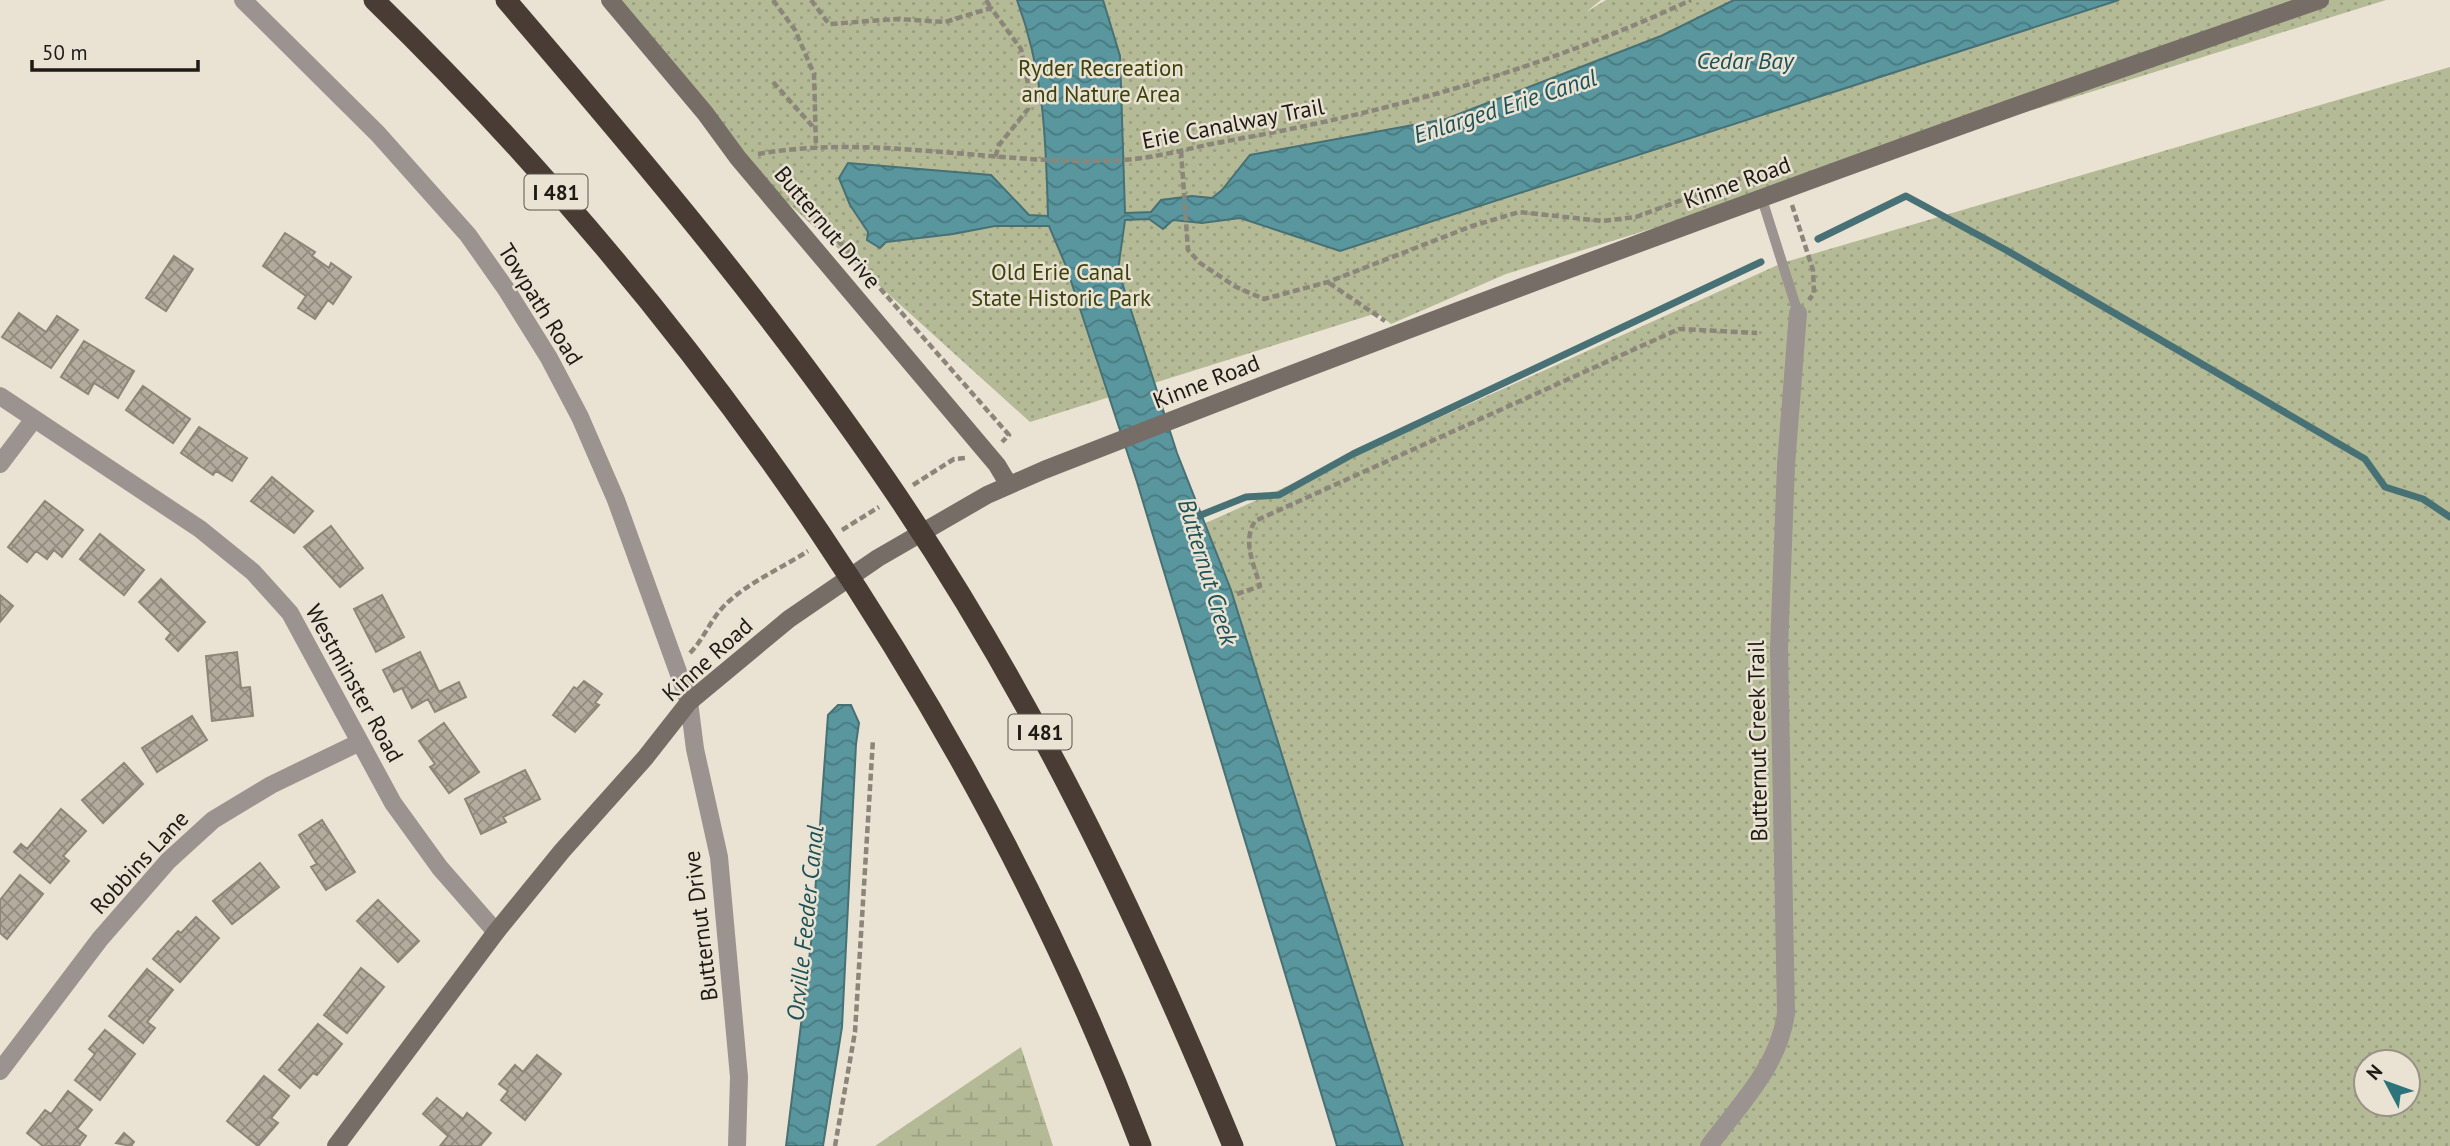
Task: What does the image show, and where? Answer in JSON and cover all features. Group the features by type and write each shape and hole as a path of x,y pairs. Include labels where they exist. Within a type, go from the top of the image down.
{"highway":[{"name":"I 481","path":"374,0 439,62 585,224 723,397 825,541 890,639 979,795 1062,959 1141,1146"},
{"name":"I 481","path":"506,0 770,317 887,481 1003,665 1073,791 1167,987 1233,1146"}],"street":[{"name":"Towpath Road","path":"243,0 432,192 468,235 528,321 580,417 611,488 689,702"},
{"name":"Butternut Drive","path":"610,0 1009,485"},
{"name":"Kinne Road","path":"336,1146 496,932 562,851 645,758 689,702 789,620 877,558 1009,485 1240,393 1962,123 2320,0"},
{"name":"Butternut Creek Trail","path":"1709,1146 1773,1060 1783,1039 1786,1013 1779,649 1786,465 1798,313"},
{"name":"Westminster Road","path":"0,396 200,529 253,572 290,613 393,803 440,868 496,932"},
{"path":"0,464 34,419"},
{"name":"Butternut Drive","path":"689,702 695,749 719,857 730,957 739,1077 737,1146"},
{"name":"Robbins Lane","path":"0,1071 100,939 167,861 213,820 271,785 360,742"}],"lane":[{"path":"1762,199 1798,313"}],"path":[{"path":"773,0 795,30 814,74 816,148"},
{"path":"811,0 829,24 838,25 898,19 945,22 991,8"},
{"path":"986,0 1021,49 1028,84 1028,109 999,145 995,158"},
{"name":"Erie Canalway Trail","path":"771,164 762,153 846,147 1032,162 1125,160 1181,151 1330,123 1490,78 1622,32 1691,0"},
{"path":"773,82 815,129"},
{"path":"1181,151 1188,250 1200,263 1236,288 1264,299 1328,282 1472,226 1520,212 1602,221 1636,217 1779,164 1813,270 1814,293 1798,313"},
{"path":"780,174 1009,435 987,455"},
{"path":"1328,282 1380,315 1396,334"},
{"path":"1237,594 1261,586 1248,544 1249,530 1255,521 1679,329 1757,333"},
{"path":"909,488 944,466"},
{"path":"838,532 885,503"},
{"path":"676,668 698,645 708,625 727,603 815,547"},
{"path":"835,1146 855,1031 873,739"}],"green space":[{"name":"Old Erie Canal State Historic Park","path":"610,0 1601,0 1586,12 1606,0 2386,0 1506,274 1391,324 1377,313 1030,422 738,158"},
{"path":"2450,67 2450,1146 1362,1146 1177,536 1782,263"},
{"path":"1021,1047 1053,1146 875,1146"}],"water":[{"path":"1017,0 1103,0 1120,56 1125,213 1151,212 1161,200 1192,196 1212,198 1222,190 1250,155 1446,119 1661,36 1734,0 2119,0 1340,251 1240,218 1202,223 1173,220 1163,229 1149,219 1125,220 1118,270 1177,453 1231,590 1403,1146 1337,1146 1137,482 1066,266 1049,226 995,226 886,242 880,248 867,240 868,232 850,205 839,178 848,163 991,175 1029,215 1048,216 1042,106 1033,54"},
{"path":"838,705 851,705 859,723 842,1027 823,1146 786,1146 812,935 828,715"}],"building":[{"path":"285,233 315,252 312,256 329,268 331,263 351,277 333,304 328,300 315,319 298,308 306,296 263,266"},
{"path":"174,256 193,269 166,311 146,298"},
{"path":"19,313 46,332 57,316 78,330 51,368 2,337"},
{"path":"84,341 134,371 118,398 94,383 88,394 61,377"},
{"path":"143,386 190,419 173,443 126,410"},
{"path":"199,427 247,458 232,481 216,471 213,475 181,453"},
{"path":"272,477 313,511 294,533 251,501"},
{"path":"45,501 83,530 62,557 54,550 47,559 36,551 27,562 8,547"},
{"path":"331,526 363,568 340,587 304,547"},
{"path":"100,534 144,570 124,595 80,559"},
{"path":"161,579 205,622 178,651 166,639 171,633 139,602"},
{"path":"0,595 13,606 0,622"},
{"path":"382,595 404,637 376,652 354,609"},
{"path":"237,652 241,688 250,687 253,716 212,721 206,656"},
{"path":"420,652 439,692 459,682 466,697 435,712 428,699 412,708 402,688 394,692 383,670"},
{"path":"584,681 602,694 595,703 599,705 575,732 553,715 574,687 577,689"},
{"path":"192,716 207,740 157,772 142,748"},
{"path":"444,723 479,772 449,793 430,767 435,764 419,741"},
{"path":"124,763 143,784 103,823 82,800"},
{"path":"525,770 540,799 503,817 506,822 481,834 465,799"},
{"path":"61,809 86,831 63,856 69,861 50,883 14,852 21,844 27,849"},
{"path":"322,820 355,872 326,890 311,867 317,864 299,835"},
{"path":"260,863 279,887 232,924 213,901"},
{"path":"20,875 43,894 7,939 0,933 0,900"},
{"path":"378,900 419,941 398,962 357,921"},
{"path":"196,917 219,938 180,982 153,959 178,931 181,933"},
{"path":"361,968 384,987 347,1033 324,1015"},
{"path":"147,969 173,990 147,1022 155,1028 143,1043 109,1016"},
{"path":"318,1024 342,1044 317,1075 313,1073 300,1088 279,1070"},
{"path":"105,1030 135,1054 100,1100 75,1080 95,1054 89,1049"},
{"path":"537,1055 561,1074 525,1120 501,1100 508,1091 499,1084 515,1065 523,1072"},
{"path":"264,1076 289,1096 271,1118 278,1123 258,1146 227,1121"},
{"path":"68,1091 92,1110 77,1129 86,1136 79,1146 43,1146 27,1133 45,1110 51,1114"},
{"path":"437,1098 463,1119 467,1113 491,1133 480,1146 440,1146 448,1136 423,1114"},
{"path":"124,1133 134,1142 131,1146 116,1143"}],"waterway":[{"path":"1818,239 1906,196 2006,250 2365,459 2385,487 2423,499 2450,517"},
{"name":"Butternut Creek","path":"1196,517 1246,497 1279,495 1353,454 1761,262"}],"water label":[{"name":"Cedar Bay","path":"1745,60"},
{"name":"Enlarged Erie Canal","path":"1505,106"},
{"name":"Orville Feeder Canal","path":"805,923"}],"park label":[{"name":"Ryder Recreation and Nature Area","path":"1101,80"}]}
